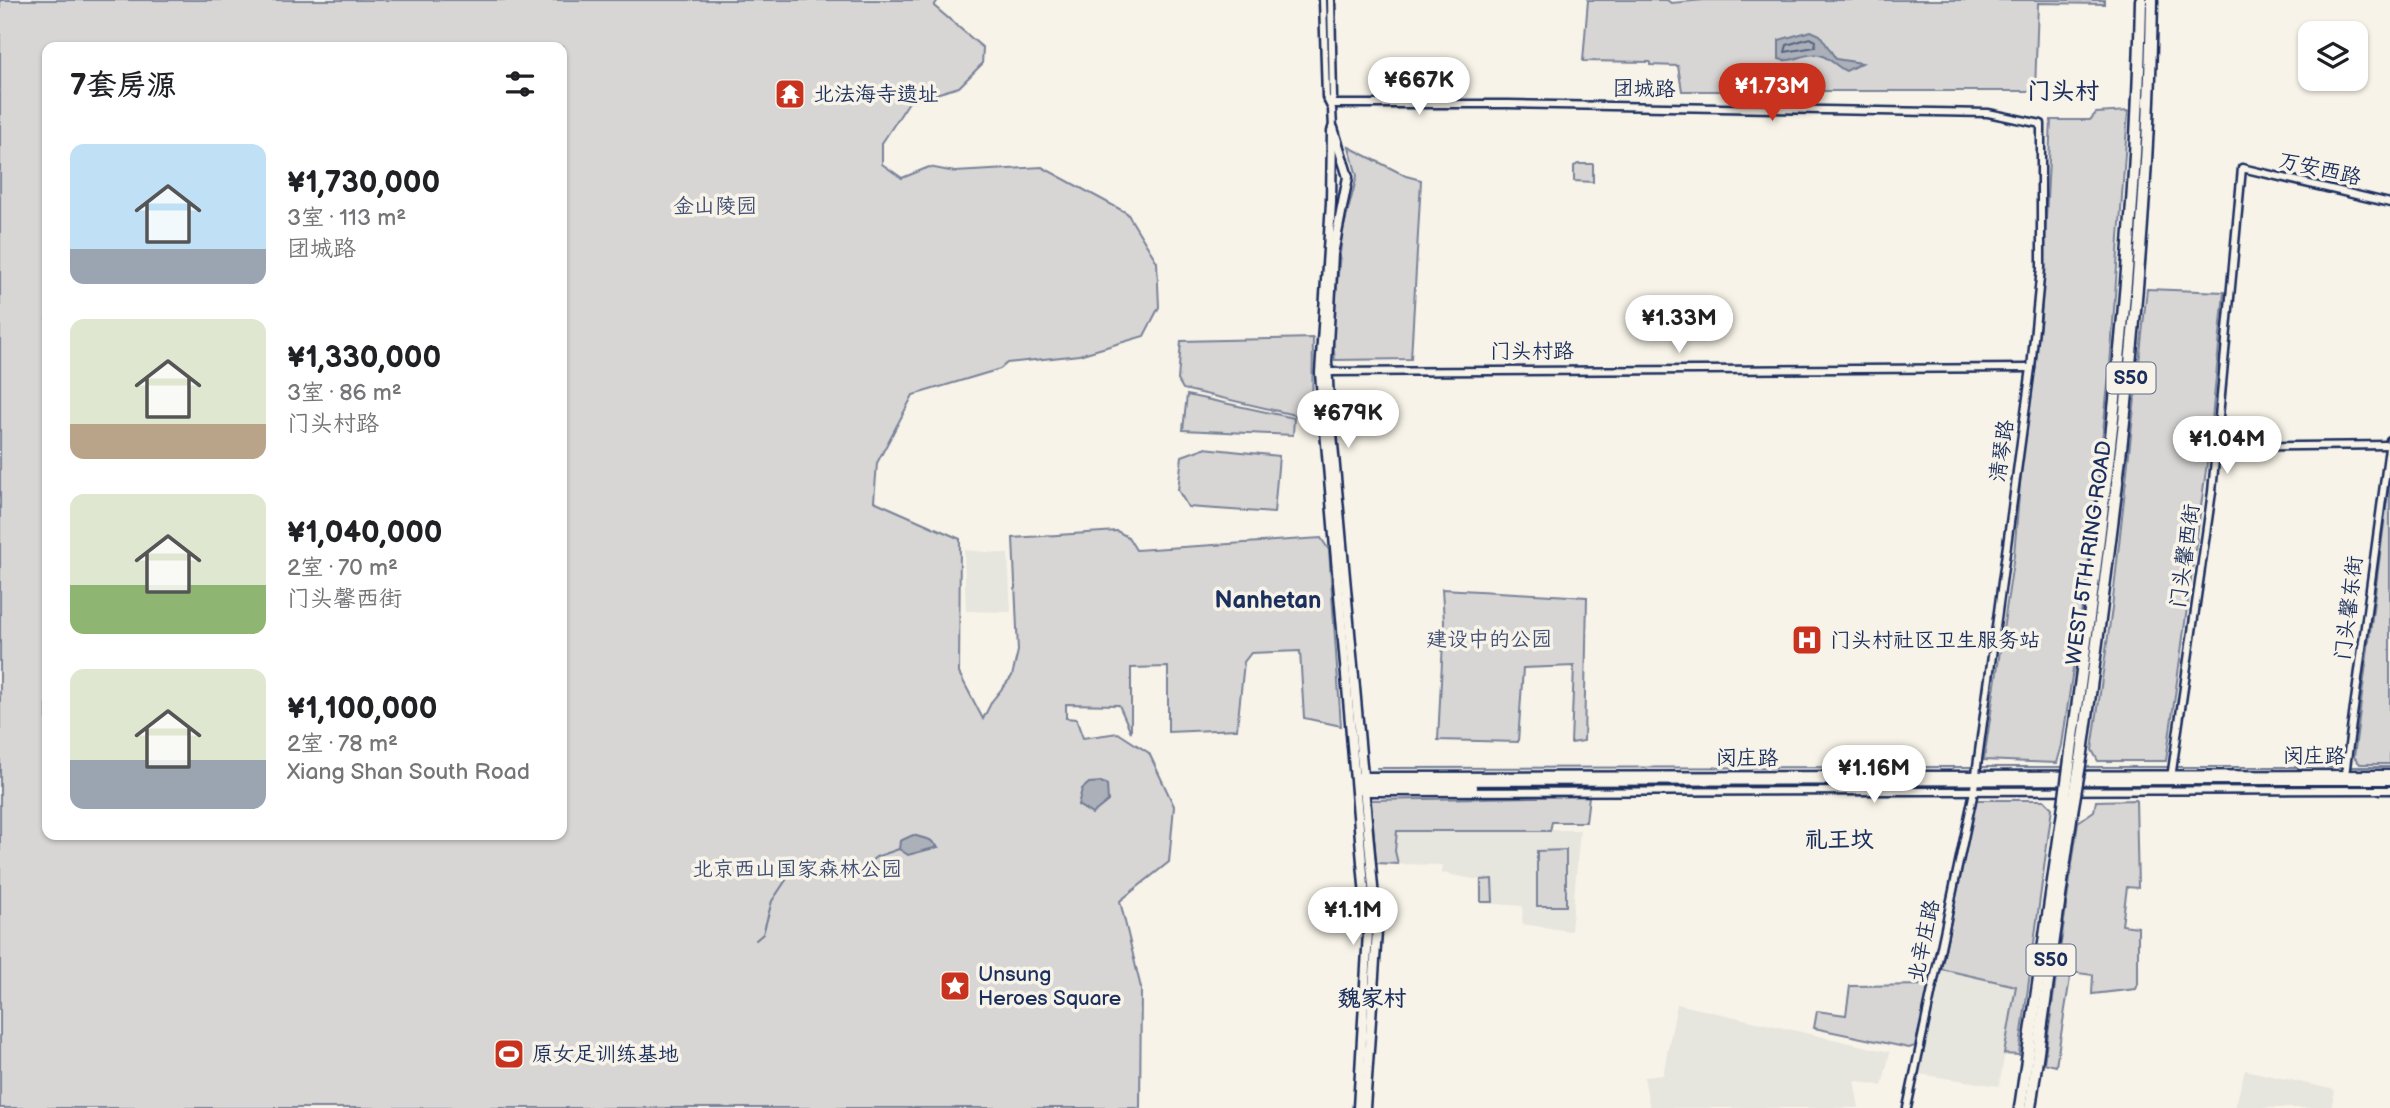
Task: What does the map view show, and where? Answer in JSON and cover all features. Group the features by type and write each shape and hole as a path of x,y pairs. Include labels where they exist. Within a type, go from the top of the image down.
{"highway":[{"name":"WEST 5TH RING ROAD","path":"2030,1108 2076,752 2123,344 2134,198 2141,0"},
{"name":"WEST 5TH RING ROAD","path":"2076,752 2123,453 2145,197 2152,0"},
{"name":"WEST 5TH RING ROAD","path":"2020,1108 2068,812"}],"main road":[{"path":"1333,128 1348,177 1333,254 1328,372 1360,784 1368,932 1358,1108"},
{"path":"1333,128 1320,373 1377,932 1365,1108"},
{"name":"闵庄路","path":"1975,783 2345,772 2390,780"},
{"name":"闵庄路","path":"1360,784 1975,783 2390,788"}],"street":[{"path":"1323,0 1326,97 1330,104 1333,128"},
{"path":"1330,104 1333,97 1331,0"},
{"name":"团城路","path":"1330,104 1508,104 1978,113 2040,124"},
{"name":"清琴路","path":"1975,783 2031,368 2041,268 2040,124"},
{"name":"万安西路","path":"2242,168 2390,203"},
{"name":"门头馨西街","path":"2171,777 2216,447 2242,168"},
{"name":"门头村路","path":"1328,372 2031,368"},
{"path":"2216,447 2390,443"},
{"name":"门头馨东街","path":"2345,772 2390,443"},
{"name":"闵庄路","path":"2345,772 2390,774"},
{"name":"北辛庄路","path":"1907,1108 1975,783"}],"shaded area":[{"path":"964,550 1008,554 1011,612 966,611"},
{"path":"1580,830 1571,931 1522,924 1523,906 1480,903 1479,880 1442,873 1443,865 1398,864 1395,851 1397,831"},
{"path":"1941,969 2017,986 1999,1086 1919,1074"},
{"path":"1677,1004 1890,1052 1882,1086 1854,1080 1859,1108 1650,1108 1644,1077 1663,1075"},
{"path":"2245,1070 2335,1090 2331,1108 2235,1108"}],"green space":[{"name":"北京西山国家森林公园","path":"0,0 938,0 934,6 983,48 982,64 959,87 909,102 882,143 882,164 902,178 929,167 955,172 1042,167 1127,213 1157,262 1159,307 1144,336 1079,355 1007,363 1000,369 913,395 877,463 874,501 960,539 959,673 983,719 992,701 1012,676 1018,651 1013,538 1117,531 1128,537 1136,550 1321,538 1329,550 1341,726 1304,718 1300,651 1251,653 1244,662 1237,729 1168,732 1168,667 1131,668 1131,732 1119,705 1066,704 1066,718 1076,719 1083,738 1118,733 1149,753 1174,806 1169,862 1120,901 1141,988 1140,1108 0,1108"},
{"path":"1588,0 1667,0 1671,3 1704,0 2104,0 2104,4 2038,3 2035,91 1682,91 1678,66 1650,65 1650,62 1583,61"},
{"path":"2128,111 2110,366 2090,552 2062,745 2057,763 1984,760 2014,555 2023,448 2041,318 2051,120 2090,120 2096,113"},
{"path":"1349,147 1406,176 1421,180 1411,359 1335,360 1332,334 1342,234 1357,176"},
{"path":"1593,164 1593,182 1574,181 1574,166"},
{"path":"2147,289 2224,292 2210,441 2166,761 2098,761 2092,750 2112,608"},
{"path":"1313,338 1312,419 1183,389 1178,380 1181,341"},
{"path":"1187,395 1294,418 1293,435 1183,430"},
{"path":"1204,448 1279,456 1274,513 1188,507 1178,490 1182,456"},
{"path":"2390,477 2390,764 2360,764 2354,757"},
{"name":"建设中的公园","path":"1442,589 1587,597 1584,741 1571,743 1574,666 1523,668 1518,742 1438,740 1444,622"},
{"path":"1589,796 1586,822 1552,822 1550,831 1397,831 1395,851 1398,864 1376,863 1371,800"},
{"path":"1976,800 2044,800 2052,808 2019,1055 2004,1054 2016,986 1941,969"},
{"path":"2136,800 2138,888 2127,887 2122,925 2138,927 2138,984 2136,989 2092,994 2093,975 2071,972 2056,1066 2044,1063 2078,822 2094,811 2096,801"},
{"path":"1566,850 1566,906 1537,906 1537,851"},
{"path":"1492,879 1493,902 1481,902 1481,880"},
{"path":"1930,985 1915,1046 1909,1048 1814,1028 1817,1011 1846,1015 1850,986"}],"water":[{"path":"1811,31 1820,35 1836,59 1862,63 1846,71 1827,58 1815,54 1789,60 1779,59 1779,40"},
{"path":"1101,782 1107,785 1108,801 1092,814 1078,805 1082,789 1089,783"},
{"path":"913,835 930,840 938,847 908,855 899,849 900,841"}],"waterway":[{"path":"1377,768 1975,767"},
{"path":"1980,767 2066,767"},
{"path":"2085,767 2171,767"},
{"path":"2176,767 2342,767"},
{"path":"2348,767 2390,767"},
{"path":"756,940 763,934 772,901 790,874 830,882 854,874 876,857 899,849"}],"place":[{"name":"北法海寺遗址","path":"790,94"},
{"name":"门头村社区卫生服务站","path":"1807,640"},
{"name":"Unsung Heroes Square","path":"955,986"},
{"name":"原女足训练基地","path":"509,1054"}],"district":[{"name":"门头村","path":"2063,91"},
{"name":"Nanhetan","path":"1268,600"},
{"name":"礼王坟","path":"1839,840"},
{"name":"魏家村","path":"1372,999"}],"park label":[{"name":"金山陵园","path":"715,206"}]}
